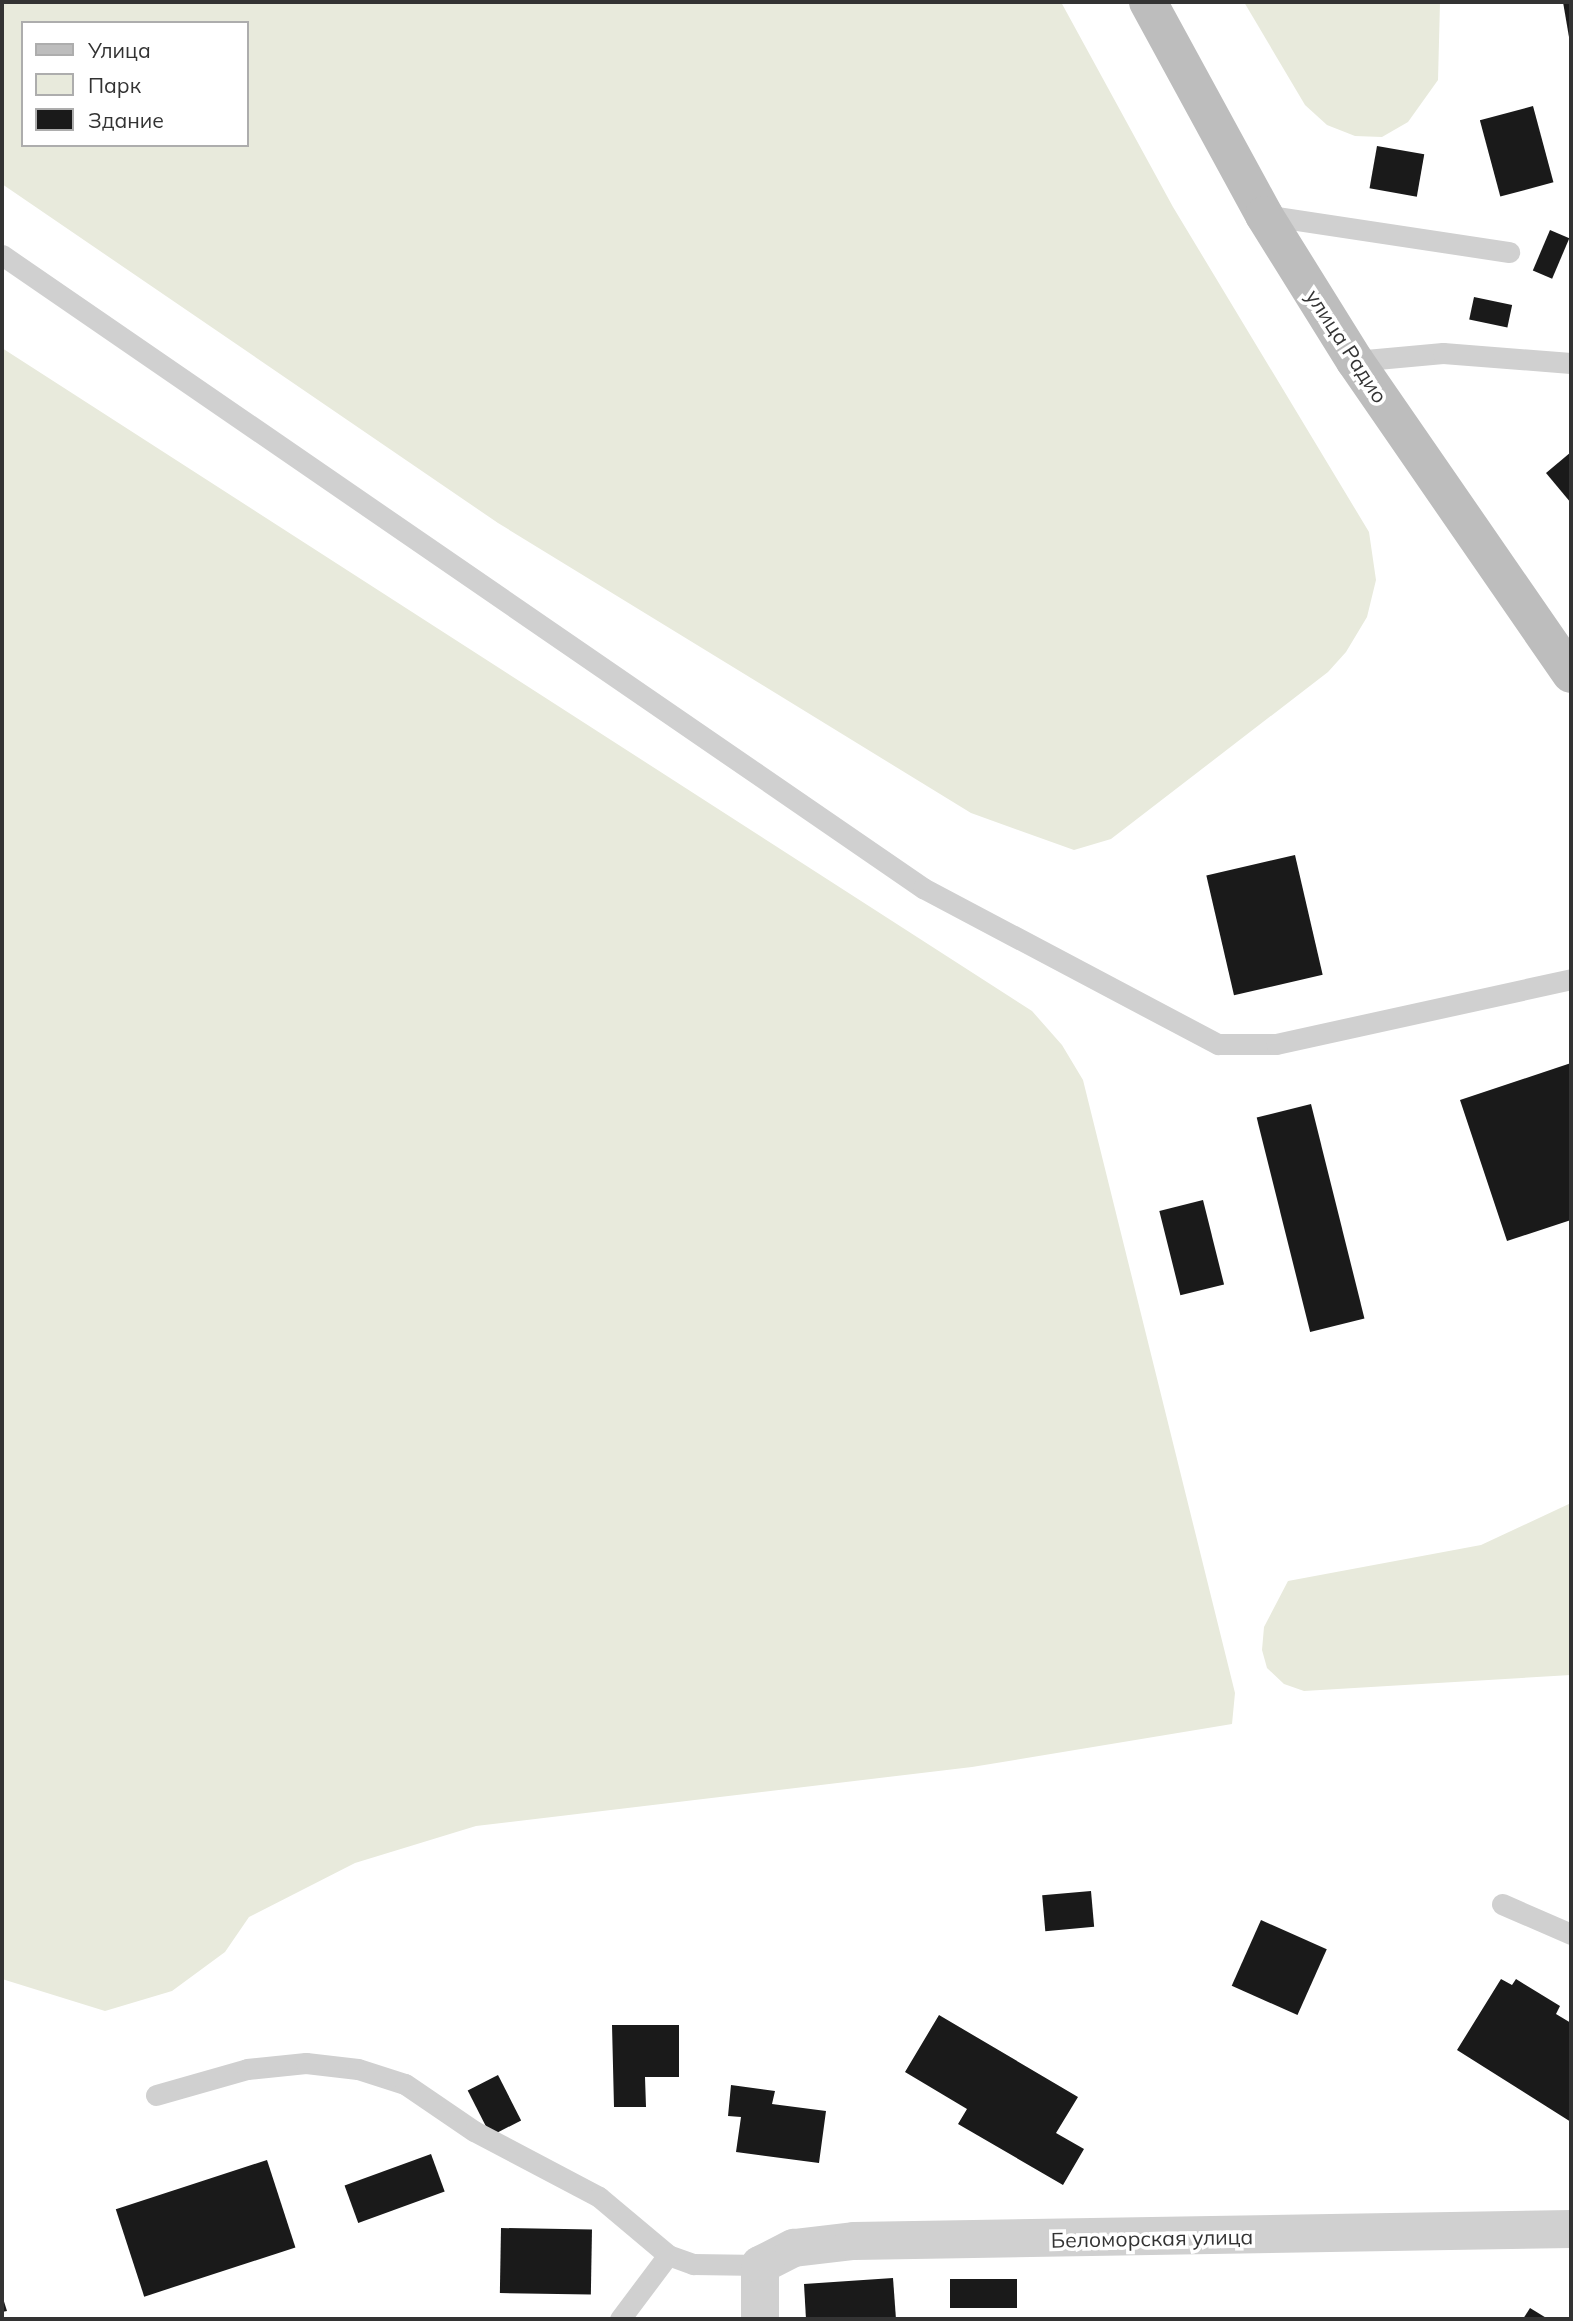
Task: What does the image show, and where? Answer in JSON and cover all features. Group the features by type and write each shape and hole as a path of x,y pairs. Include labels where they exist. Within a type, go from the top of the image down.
{"main road":[{"name":"улица Радио","path":"1148,2 1264,215 1355,361 1571,674"}],"street":[{"name":"Беломорская улица","path":"759,2290 794,2248 855,2241 1571,2229"}],"lane":[{"path":"1264,215 1509,252"},
{"path":"2,255 923,888 1217,1044 1276,1045 1571,979"},
{"path":"1355,361 1443,353 1571,363"},
{"path":"1502,1905 1571,1934"},
{"path":"156,2095 204,2078 306,2063 358,2069 393,2080 436,2101 474,2131 599,2197 668,2255 759,2290"},
{"path":"620,2319 668,2255"}],"green space":[{"path":"2,2 1061,2 1173,207 1369,532 1376,580 1367,617 1346,652 1328,672 1111,839 1074,850 971,813 498,523 2,184"},
{"path":"1244,2 1440,2 1438,80 1408,122 1382,137 1355,136 1327,125 1305,105"},
{"path":"2,348 1032,1011 1062,1045 1083,1080 1235,1693 1232,1724 972,1767 476,1826 355,1863 249,1917 225,1952 172,1991 105,2011 2,1979"},
{"path":"1571,1503 1571,1675 1304,1691 1284,1684 1267,1668 1262,1650 1264,1627 1288,1581 1481,1545"}],"building":[{"path":"1563,2 1571,2 1571,43 1570,43"},
{"path":"1533,106 1553,182 1500,197 1480,120"},
{"path":"1377,146 1424,154 1417,197 1370,188"},
{"path":"1550,230 1569,238 1552,279 1533,271"},
{"path":"1474,297 1512,305 1507,328 1469,319"},
{"path":"1571,452 1571,503 1546,473"},
{"path":"1295,855 1323,975 1234,995 1206,875"},
{"path":"1571,1063 1571,1220 1507,1241 1460,1100"},
{"path":"1311,1104 1364,1318 1310,1332 1257,1118"},
{"path":"1203,1200 1224,1284 1180,1295 1159,1211"},
{"path":"1091,1891 1094,1927 1045,1931 1042,1895"},
{"path":"1261,1920 1327,1949 1297,2015 1232,1986"},
{"path":"1501,1979 1512,1985 1516,1979 1560,2006 1556,2014 1571,2023 1571,2122 1457,2050"},
{"path":"939,2015 1078,2097 1056,2133 1084,2149 1063,2185 958,2124 967,2109 905,2072"},
{"path":"612,2025 679,2025 679,2077 645,2077 646,2107 614,2107"},
{"path":"498,2075 521,2120 491,2136 468,2090"},
{"path":"731,2085 775,2091 772,2104 826,2111 819,2163 736,2152 741,2117 728,2116"},
{"path":"431,2154 445,2192 358,2223 345,2185"},
{"path":"267,2160 295,2247 144,2297 116,2209"},
{"path":"501,2228 592,2230 591,2295 500,2293"},
{"path":"893,2278 896,2319 806,2319 804,2284"},
{"path":"950,2279 1017,2279 1017,2308 950,2308"},
{"path":"2,2295 7,2311 2,2312"},
{"path":"1530,2308 1548,2319 1523,2319"}]}
